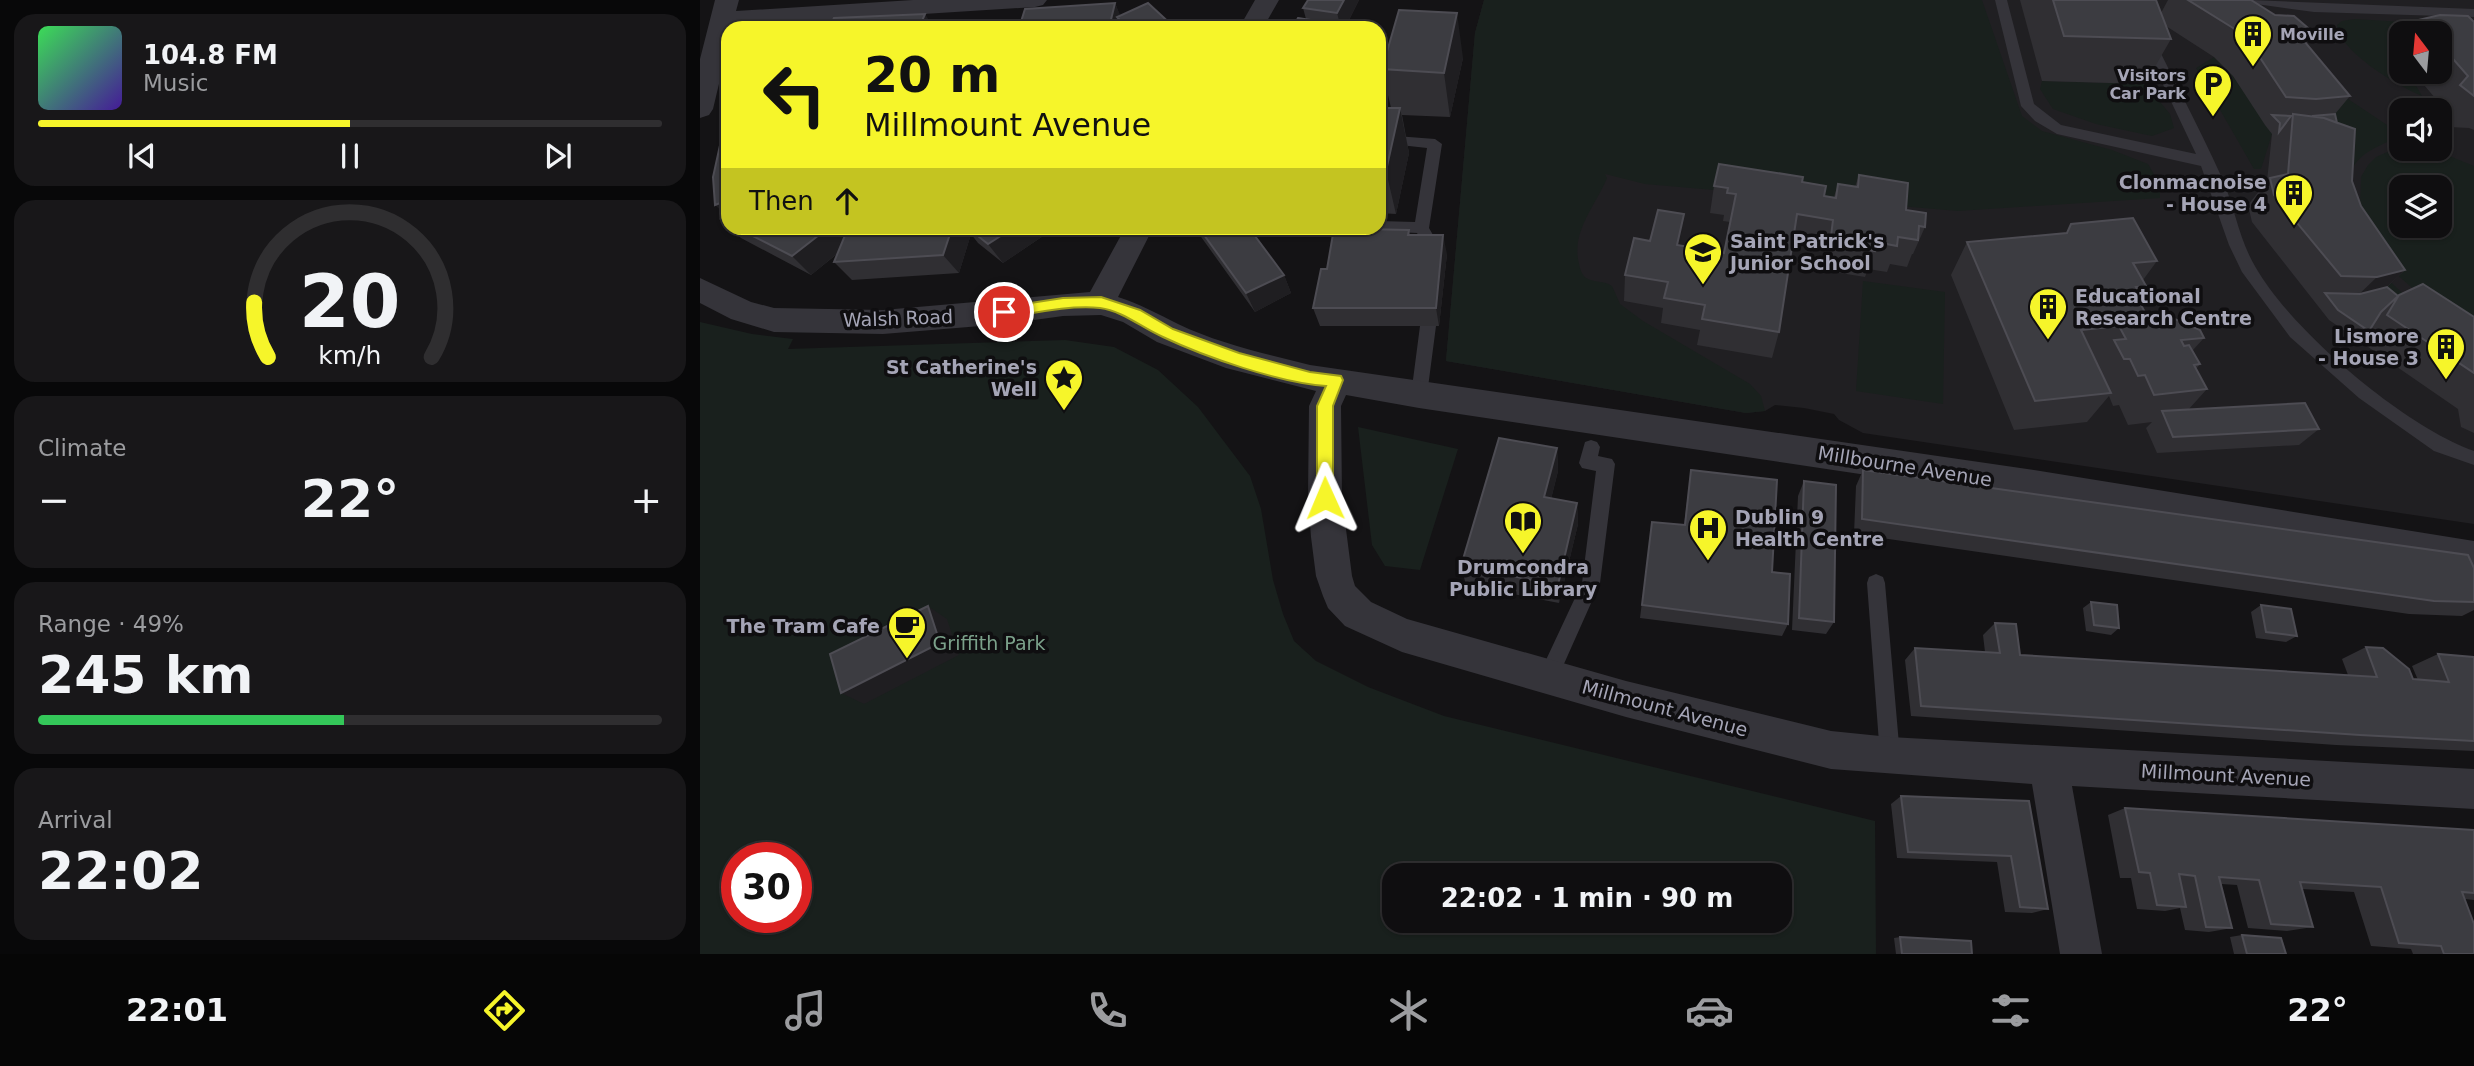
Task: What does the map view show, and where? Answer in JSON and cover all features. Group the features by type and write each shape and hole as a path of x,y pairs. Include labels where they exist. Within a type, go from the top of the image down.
{"street":[{"path":"725,9 1035,0"},
{"path":"1255,21 1267,0"},
{"path":"998,21 1005,1"},
{"path":"700,109 721,25"},
{"path":"1135,235 1107,285 1101,303 1135,314 1168,333 1237,359 1310,379 1336,380"},
{"name":"Walsh Road","path":"700,289 742,311 774,320 883,322 1063,304 1101,303"},
{"name":"Millbourne Avenue","path":"1336,380 1419,395 2034,485 2474,557"},
{"name":"Millmount Avenue","path":"1336,380 1325,406 1325,487 1334,576 1341,596 1358,614 1402,635 1626,699 1831,750 1890,756 2474,789"},
{"path":"2049,765 2081,954"}],"lane":[{"path":"2001,0 2028,106 2040,118 2057,129 2208,162"},
{"path":"2133,0 2134,11 2208,162 2229,224 2250,272 2296,334 2364,393 2440,446 2474,458"},
{"path":"2256,0 2314,8 2474,13"},
{"path":"1396,141 1435,144 1422,228 1436,254"},
{"path":"1386,226 1422,228"},
{"path":"1419,395 1428,326"},
{"path":"1548,677 1591,583 1606,464 1588,463 1591,447"},
{"path":"1877,583 1890,756"}],"shaded area":[{"path":"1484,0 2474,0 2474,524 1863,433 1839,420 1834,414 1804,408 1775,405 1765,411 1746,413 1446,361 1475,33"}],"green space":[{"path":"1484,0 1982,0 2022,116 2042,131 2112,150 2148,164 2160,185 2160,198 1958,211 1645,184 1605,174 1607,178 1585,220 1578,241 1577,252 1583,275 1589,280 1612,286 1620,304 1643,321 1750,384 1761,396 1765,411 1746,413 1446,361 1475,33"},
{"path":"2342,21 2389,21 2389,78 2348,46 2337,25"},
{"path":"2214,57 2233,76 2272,134 2261,169 2254,169 2196,68"},
{"path":"2283,71 2312,75 2389,126 2389,141 2362,156 2351,171 2347,186 2350,213 2369,254 2398,289 2434,317 2474,339 2474,364 2383,303 2335,234 2328,209 2331,141 2326,124"},
{"path":"2042,81 2145,84 2170,114 2174,128 2152,136 2096,124 2053,109 2040,89"},
{"path":"2399,84 2415,84 2422,96"},
{"path":"2389,151 2389,161 2452,161 2452,157 2474,166 2474,328 2427,301 2393,271 2360,209 2361,177 2376,157"},
{"path":"1863,281 1945,292 1943,404 1856,391"},
{"name":"Griffith Park","path":"700,322 752,334 793,339 788,349 1065,340 1114,347 1158,370 1198,407 1250,476 1261,509 1273,580 1283,614 1294,641 1316,661 1368,687 1444,716 1875,821 1876,954 700,954"},
{"path":"1358,427 1458,449 1420,570 1385,566 1372,545"}],"building":[{"path":"1308,0 1344,0 1337,13 1303,8"},
{"path":"2053,0 2156,0 2171,39 2064,36"},
{"path":"2188,0 2251,0 2275,15 2294,16 2308,28 2299,35 2350,96 2316,99 2286,97 2253,47 2233,28"},
{"path":"1115,3 1111,21 1021,21 1025,9"},
{"path":"1148,3 1167,21 1121,21 1117,17"},
{"path":"1399,10 1457,13 1444,73 1386,69 1386,55"},
{"path":"925,14 922,21 832,21 834,18"},
{"path":"2440,15 2468,16 2474,22 2474,96 2460,85 2468,76 2452,58 2452,21 2418,20"},
{"path":"1298,18 1317,21 1296,21"},
{"path":"1386,108 1400,108 1386,171"},
{"path":"2293,114 2324,118 2355,129 2352,181 2361,206 2405,270 2377,277 2341,276 2274,195 2270,178 2288,174"},
{"path":"2335,114 2337,123 2312,116"},
{"path":"2272,115 2291,116 2279,132 2280,123"},
{"path":"721,141 721,203 715,205 713,177"},
{"path":"1719,164 1803,177 1802,182 1826,186 1824,196 1836,198 1838,184 1858,187 1859,175 1908,183 1906,210 1926,213 1925,227 1919,226 1918,240 1898,237 1897,246 1876,242 1875,251 1830,244 1833,220 1797,214 1779,332 1702,319 1705,305 1664,298 1668,282 1625,275 1634,238 1650,241 1658,210 1684,214 1677,245 1724,253 1736,194 1727,193 1728,188 1714,186"},
{"path":"2133,218 2157,261 2133,263 2146,286 2136,287 2145,302 2140,303 2148,318 2168,316 2200,330 2204,338 2181,340 2184,346 2189,345 2200,364 2194,365 2207,389 2154,395 2145,375 2138,376 2130,359 2124,359 2114,340 2126,339 2119,326 2081,330 2111,393 2035,401 1967,242 2067,233 2071,224"},
{"path":"1386,230 1409,230 1408,235 1443,235 1436,308 1313,308 1321,269 1327,269 1333,235 1386,235"},
{"path":"751,235 819,235 792,256"},
{"path":"845,235 950,235 943,255 834,262"},
{"path":"977,235 1002,235 988,244"},
{"path":"1204,235 1254,235 1284,275 1246,293"},
{"path":"2423,284 2474,317 2474,373 2387,315 2399,295"},
{"path":"2387,287 2398,296 2381,312 2369,331 2338,310 2325,293 2360,294"},
{"path":"2305,403 2319,429 2173,437 2162,411"},
{"name":"Drumcondra Public Library","path":"1499,438 1557,448 1544,497 1577,503 1558,585 1461,566"},
{"name":"Dublin 9 Health Centre","path":"1691,470 1777,480 1772,572 1790,574 1788,624 1642,605 1652,522 1685,525"},
{"path":"1863,470 2468,555 2474,568 2474,602 2434,601 1862,519"},
{"path":"1804,481 1836,485 1834,622 1799,618"},
{"path":"2091,602 2117,605 2119,628 2094,625"},
{"path":"2261,605 2291,609 2297,636 2266,632"},
{"path":"928,606 940,643 841,693 830,654"},
{"path":"1995,623 2016,624 2020,655 2377,677 2366,647 2383,648 2409,669 2413,679 2449,682 2438,654 2474,657 2474,741 1921,706 1915,648 2000,653"},
{"path":"1901,796 2029,801 2048,909 2020,907 2011,856 1908,852"},
{"path":"2125,808 2474,830 2474,893 2462,892 2474,924 2474,954 2444,954 2441,946 2399,943 2381,887 2300,882 2313,927 2271,924 2259,880 2219,877 2232,928 2206,927 2195,876 2179,874 2186,907 2157,905 2150,873 2139,872"},
{"path":"2242,935 2281,938 2286,954 2247,954"},
{"path":"1900,937 1971,941 1972,954 1902,954"}],"place":[{"name":"Moville","path":"2253,68"},
{"name":"Visitors Car Park","path":"2213,118"},
{"name":"Clonmacnoise - House 4","path":"2294,227"},
{"name":"Saint Patrick's Junior School","path":"1703,286"},
{"name":"Educational Research Centre","path":"2048,341"},
{"name":"Lismore - House 3","path":"2446,381"},
{"name":"St Catherine's Well","path":"1064,412"},
{"name":"Drumcondra Public Library","path":"1523,555"},
{"name":"Dublin 9 Health Centre","path":"1708,562"},
{"name":"The Tram Cafe","path":"907,660"}],"route":[{"path":"1004,312 1063,304 1101,303 1135,314 1168,333 1237,359 1310,379 1336,380 1325,406 1325,498"}]}
